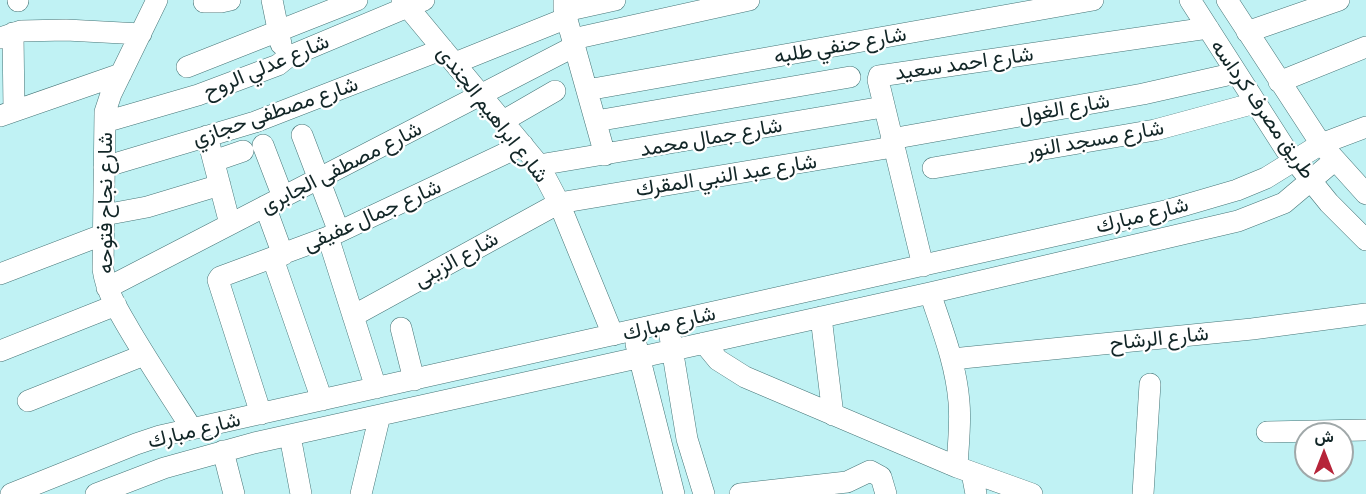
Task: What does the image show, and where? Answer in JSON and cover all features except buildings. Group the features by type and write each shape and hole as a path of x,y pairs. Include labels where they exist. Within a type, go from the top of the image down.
{"street":[{"name":"شارع نجاح فتوحه","path":"157,0 108,102 105,122 103,269 111,297 144,355 192,429"},
{"path":"204,2 230,0"},
{"path":"272,0 284,60"},
{"path":"187,68 357,0"},
{"name":"شارع مصطفى حجازي","path":"104,167 255,122 449,56 565,10 615,0"},
{"name":"شارع مصطفى الجابرى","path":"0,351 111,297 230,224 481,94 574,42 749,0"},
{"name":"شارع حنفي طلبه","path":"587,90 1094,0"},
{"name":"طريق مصرف كرداسه","path":"1190,0 1255,103 1295,161 1329,203 1366,240"},
{"name":"طريق مصرف كرداسه","path":"1228,0 1279,82 1322,144 1366,194"},
{"path":"1247,32 1339,0"},
{"name":"شارع ابراهيم الجندى","path":"411,2 449,56 539,165 623,333 639,358 674,494"},
{"name":"شارع عدلي الروح","path":"105,122 198,95 278,64 411,2"},
{"path":"565,10 605,155"},
{"name":"شارع احمد سعيد","path":"923,266 883,107 878,80 881,75 1208,28"},
{"path":"121,74 7,113 7,35 66,30 141,34"},
{"path":"1279,82 1366,46"},
{"name":"شارع الغول","path":"892,143 1143,94 1236,73"},
{"path":"596,121 850,77"},
{"path":"503,121 555,91"},
{"name":"شارع مسجد النور","path":"933,168 1155,129 1255,103"},
{"name":"شارع جمال محمد","path":"539,165 883,107"},
{"name":"شارع مبارك","path":"11,494 135,444 192,429 1165,211 1227,193 1266,178 1322,144 1366,127"},
{"path":"302,135 319,178 353,316 376,388"},
{"path":"207,136 230,224"},
{"name":"شارع عبد النبي المقرك","path":"559,203 892,143"},
{"path":"264,145 274,201 278,257 322,400"},
{"name":"شارع جمال عفيفى","path":"261,414 219,278 333,235 523,145"},
{"path":"214,161 243,152"},
{"name":"شارع مبارك","path":"96,494 164,468 223,451 930,293 1238,221 1284,203 1335,160"},
{"path":"0,274 103,225 147,207 220,186"},
{"name":"شارع الزينى","path":"353,316 559,203"},
{"path":"966,256 973,283"},
{"path":"930,293 952,360 960,404 964,470 976,494"},
{"name":"شارع الرشاح","path":"952,360 1252,329 1366,314"},
{"path":"821,317 833,415"},
{"path":"668,323 687,439 704,494"},
{"path":"401,328 414,380"},
{"path":"704,343 718,360 740,375 964,470 1032,494"},
{"path":"28,401 144,355"},
{"path":"1143,494 1150,384"},
{"path":"647,390 678,385"},
{"path":"361,494 380,416"},
{"path":"1267,432 1366,430"},
{"path":"290,435 301,494"},
{"path":"223,451 234,494"},
{"path":"740,494 847,482 870,471 881,477 886,494"}]}
